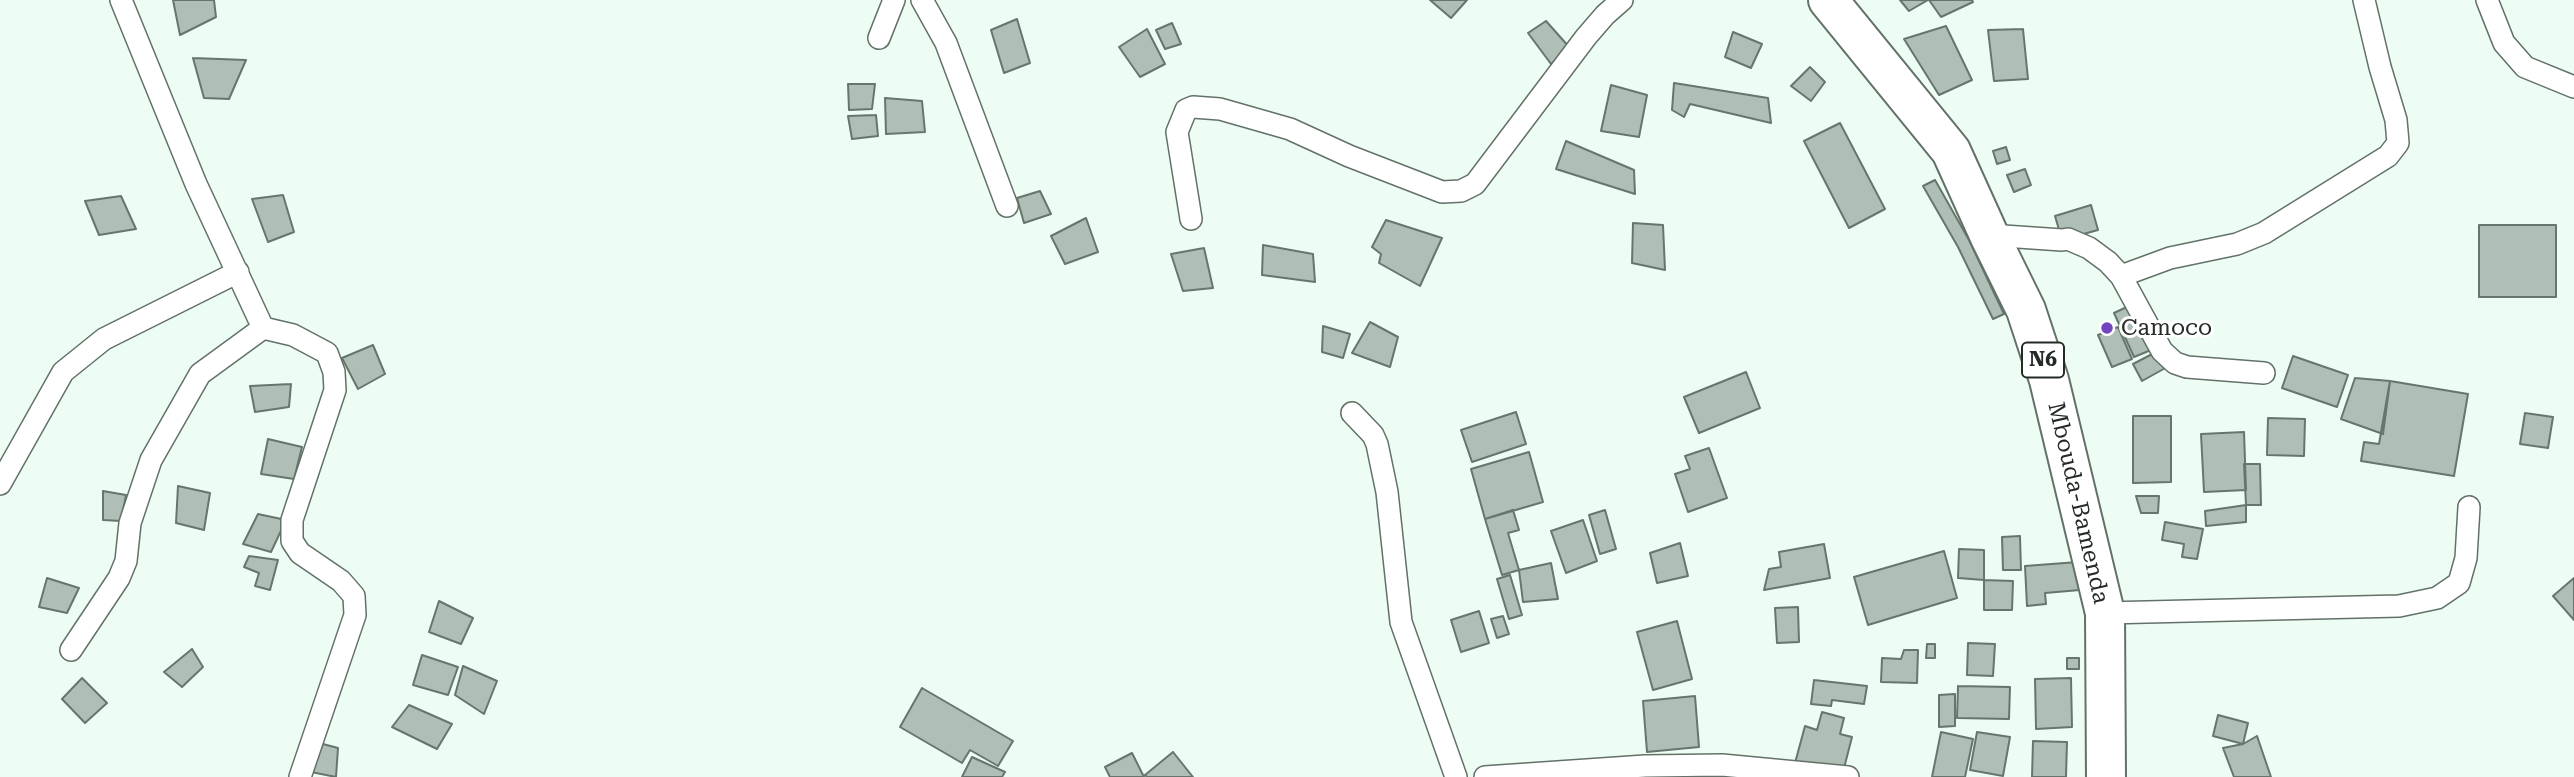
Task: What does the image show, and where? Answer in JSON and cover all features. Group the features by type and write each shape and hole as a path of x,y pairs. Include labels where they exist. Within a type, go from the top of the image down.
{"highway":[{"name":"Mbouda-Bamenda","path":"1828,0 1951,151 2026,310 2049,380 2105,613 2106,777"}],"street":[{"path":"121,0 196,184 263,328"},
{"path":"880,38 894,0"},
{"path":"922,0 946,43 1007,206"},
{"path":"1191,219 1177,132 1186,110 1193,107 1220,109 1290,129 1349,156 1442,192 1461,191 1475,184 1586,37 1622,0"},
{"path":"2121,276 2170,258 2237,244 2264,233 2388,156 2398,143 2396,120 2364,0"},
{"path":"2487,0 2504,43 2525,67 2574,87"},
{"path":"1989,235 2068,239 2089,248 2121,276 2162,351 2175,363 2187,367 2264,373"},
{"path":"0,484 63,372 104,339 238,272"},
{"path":"71,650 119,578 126,561 130,523 151,460 200,374 263,328 293,335 327,353 334,372 335,390 292,520 292,541 300,552 341,581 354,596 355,615 300,777"},
{"path":"1352,413 1373,435 1377,444 1387,492 1401,622 1456,777"},
{"path":"2105,613 2399,606 2437,598 2459,583 2466,558 2469,507"},
{"path":"1485,777 1645,766 1849,777"}],"building":[{"path":"173,0 214,0 216,17 180,35"},
{"path":"1430,0 1467,0 1451,18"},
{"path":"1900,0 1928,0 1909,11"},
{"path":"1929,0 1972,0 1973,2 1941,17"},
{"path":"1017,19 1030,63 1004,73 991,30"},
{"path":"1546,21 1570,48 1551,64 1528,33"},
{"path":"1172,23 1181,44 1165,49 1156,30"},
{"path":"1946,26 1972,80 1939,95 1904,39"},
{"path":"1147,29 1165,64 1140,77 1119,47"},
{"path":"2023,29 2028,79 1994,81 1988,30"},
{"path":"1733,32 1762,44 1751,68 1725,57"},
{"path":"193,58 246,60 229,99 204,98"},
{"path":"1810,67 1825,82 1811,101 1791,86"},
{"path":"1674,83 1768,98 1771,123 1690,104 1684,117 1672,110"},
{"path":"848,84 875,84 872,109 849,110"},
{"path":"1611,85 1647,95 1639,137 1601,131"},
{"path":"885,98 922,101 925,132 886,134"},
{"path":"876,115 878,136 852,139 848,116"},
{"path":"1840,123 1885,209 1849,228 1804,141"},
{"path":"1566,141 1634,170 1635,194 1556,169"},
{"path":"2006,147 2010,160 1997,164 1993,151"},
{"path":"2025,169 2031,185 2014,192 2007,175"},
{"path":"1935,180 1969,240 2004,314 1993,319 1958,247 1923,186"},
{"path":"1040,191 1051,214 1024,223 1017,198"},
{"path":"283,195 294,232 268,242 252,199"},
{"path":"121,196 136,229 99,235 85,201"},
{"path":"2091,205 2098,230 2062,240 2055,216"},
{"path":"1086,218 1098,252 1065,264 1051,236"},
{"path":"1386,220 1442,238 1420,286 1379,263 1381,254 1372,247"},
{"path":"1633,223 1663,225 1665,270 1632,263"},
{"path":"2479,225 2556,225 2556,297 2479,297"},
{"path":"1263,245 1313,254 1315,282 1262,275"},
{"path":"1204,248 1213,288 1183,291 1171,254"},
{"path":"2131,305 2151,350 2134,357 2114,313"},
{"path":"1370,322 1398,337 1390,367 1352,353"},
{"path":"1323,326 1350,334 1343,358 1322,352"},
{"path":"2118,327 2132,359 2112,367 2098,335"},
{"path":"373,345 385,374 358,389 342,358"},
{"path":"2160,350 2169,366 2142,381 2133,364"},
{"path":"2293,356 2348,375 2337,407 2282,388"},
{"path":"1746,372 1760,408 1699,433 1684,397"},
{"path":"2355,378 2390,381 2383,434 2341,419"},
{"path":"2390,381 2468,394 2454,476 2361,461 2364,442 2379,444"},
{"path":"291,384 289,407 255,412 250,386"},
{"path":"1516,412 1526,444 1472,462 1461,430"},
{"path":"2525,413 2553,417 2548,448 2520,444"},
{"path":"2133,416 2171,416 2171,482 2133,483"},
{"path":"2268,418 2305,419 2304,456 2267,455"},
{"path":"2244,432 2246,490 2204,492 2201,434"},
{"path":"268,439 302,447 294,479 261,474"},
{"path":"1709,448 1727,498 1688,512 1675,474 1690,469 1685,456"},
{"path":"1529,452 1543,502 1485,519 1471,469"},
{"path":"2244,464 2260,464 2261,505 2246,505"},
{"path":"178,486 210,493 204,530 176,523"},
{"path":"103,491 126,495 121,521 103,520"},
{"path":"2136,496 2159,496 2158,513 2141,513"},
{"path":"2246,505 2246,522 2206,526 2205,511"},
{"path":"1513,510 1519,530 1508,533 1519,570 1502,575 1485,519"},
{"path":"1605,510 1616,549 1600,554 1589,515"},
{"path":"258,514 286,520 271,552 243,544"},
{"path":"1583,520 1597,561 1566,573 1551,531"},
{"path":"2165,522 2203,529 2197,559 2182,557 2184,544 2162,540"},
{"path":"2020,536 2021,570 2003,570 2002,537"},
{"path":"1680,543 1688,576 1657,583 1650,553"},
{"path":"1824,544 1830,578 1764,590 1769,569 1781,567 1779,552"},
{"path":"1959,549 1984,550 1984,580 1958,578"},
{"path":"1944,551 1957,598 1868,625 1854,577"},
{"path":"249,556 278,560 270,590 255,586 259,573 244,567"},
{"path":"2078,562 2080,590 2045,593 2046,604 2027,606 2025,566"},
{"path":"1551,563 1558,599 1523,602 1519,570"},
{"path":"1510,575 1522,615 1509,619 1497,579"},
{"path":"47,578 79,588 67,613 39,607"},
{"path":"2574,578 2574,620 2553,596"},
{"path":"1984,580 2013,581 2012,610 1984,610"},
{"path":"439,601 473,618 461,644 429,632"},
{"path":"1798,607 1799,642 1777,643 1775,608"},
{"path":"1479,611 1489,643 1461,652 1451,620"},
{"path":"1503,616 1509,634 1497,638 1491,619"},
{"path":"1677,621 1692,679 1653,690 1637,632"},
{"path":"1968,643 1995,644 1993,676 1967,675"},
{"path":"1927,644 1935,644 1935,658 1926,658"},
{"path":"192,649 203,667 182,687 164,672"},
{"path":"1904,650 1918,650 1917,683 1881,682 1882,658 1901,659"},
{"path":"422,655 458,667 448,695 413,685"},
{"path":"2067,658 2079,658 2079,669 2067,669"},
{"path":"463,666 497,681 484,714 455,695"},
{"path":"82,678 107,703 85,723 62,699"},
{"path":"2071,678 2072,727 2036,729 2035,679"},
{"path":"1814,680 1867,686 1864,704 1832,700 1831,706 1811,704"},
{"path":"1958,686 2010,687 2009,719 1957,718"},
{"path":"922,688 1013,741 998,766 970,750 962,763 900,727"},
{"path":"1955,694 1955,726 1939,727 1939,695"},
{"path":"1695,696 1699,747 1647,752 1643,701"},
{"path":"409,705 452,724 437,749 392,727"},
{"path":"1822,712 1844,718 1840,734 1852,737 1842,776 1795,763 1805,726 1817,730"},
{"path":"2218,715 2248,723 2243,744 2213,736"},
{"path":"1941,732 1973,739 1965,777 1932,777"},
{"path":"1977,732 2010,737 2003,776 1970,770"},
{"path":"2257,736 2271,777 2234,777 2223,748 2243,744"},
{"path":"2033,741 2067,742 2066,777 2032,777"},
{"path":"323,744 338,748 336,777 311,772"},
{"path":"1173,752 1193,777 1145,775"},
{"path":"1132,753 1144,777 1110,777 1105,767"},
{"path":"972,757 1005,772 1002,777 962,777"}],"place":[{"name":"Camoco","path":"2107,328"}]}
